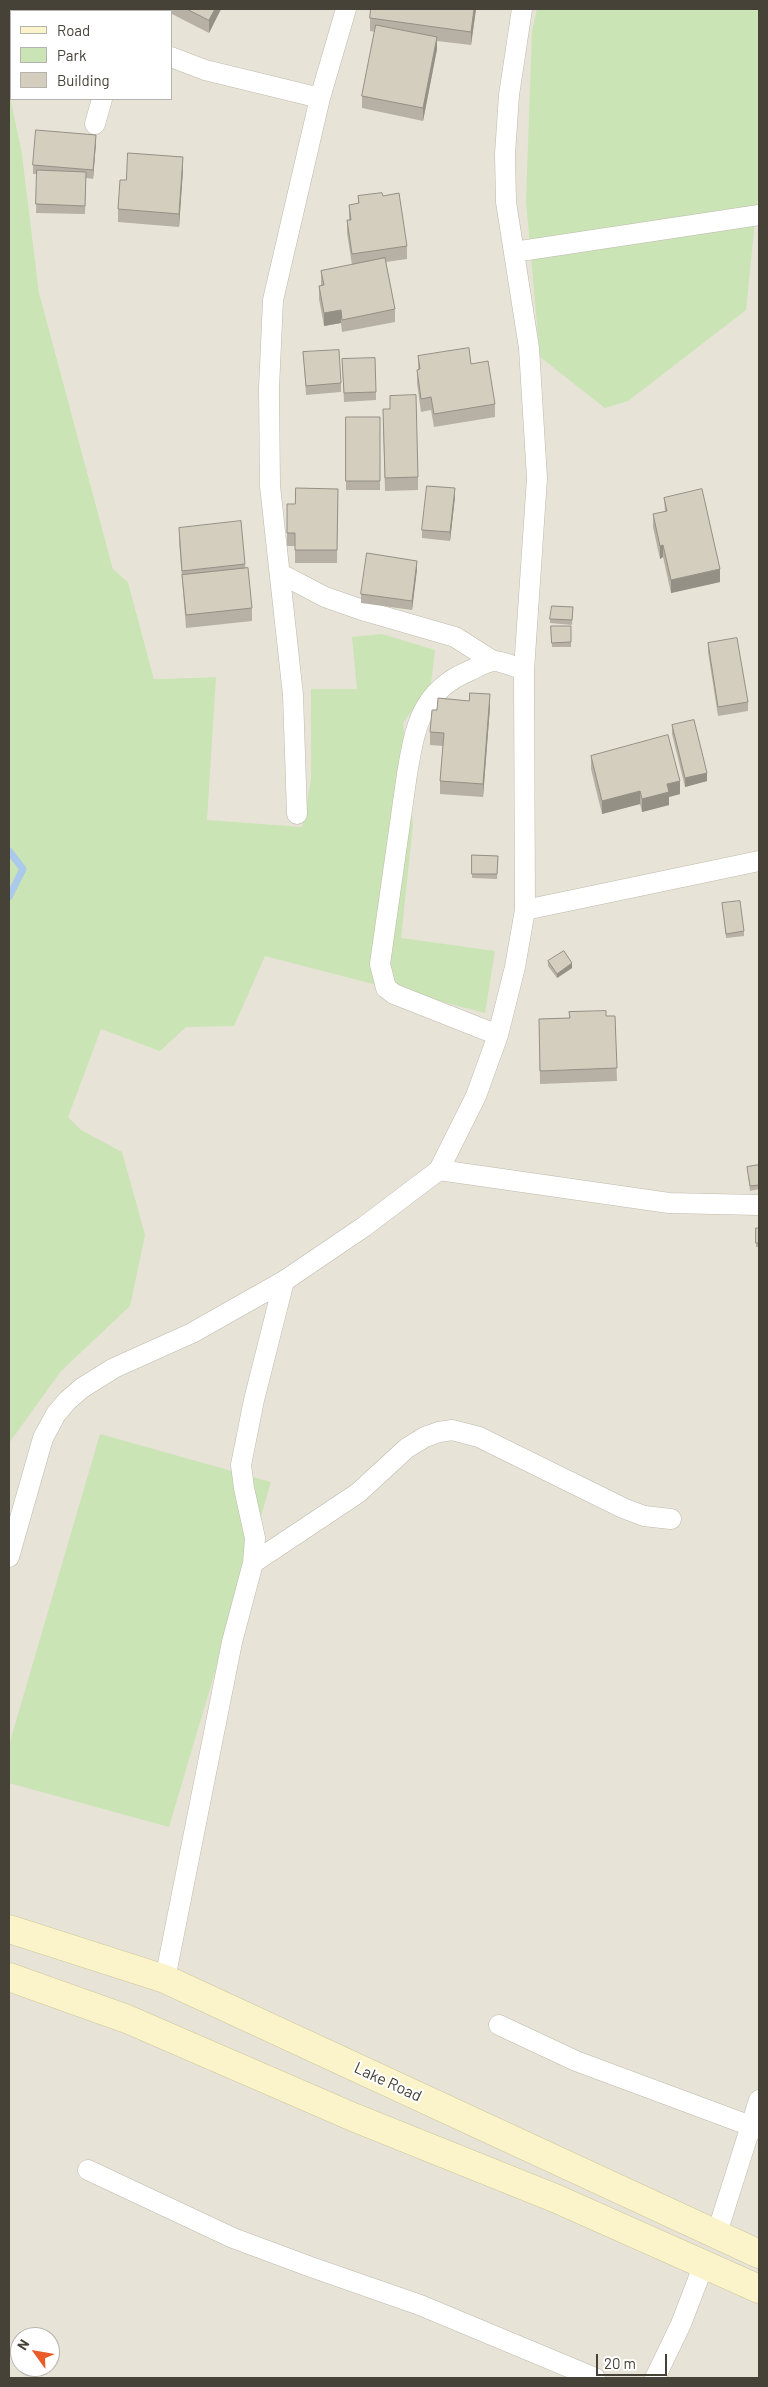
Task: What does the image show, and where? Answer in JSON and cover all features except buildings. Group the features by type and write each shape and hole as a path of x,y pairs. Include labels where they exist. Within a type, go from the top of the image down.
{"main road":[{"name":"Lake Road","path":"9,1929 165,1979 759,2254"},
{"path":"9,1977 126,2019 353,2117 557,2199 759,2289"}],"street":[{"path":"298,814 292,694 281,574 270,486 269,388 273,300 320,98 346,9"},
{"path":"9,1557 43,1438 56,1414 67,1401 82,1388 114,1368 192,1333 284,1281 365,1226 439,1170 476,1096 498,1036 515,967 525,910 524,670 532,578 537,478 529,348 506,202 505,154 509,95 522,9"},
{"path":"172,57 205,70 320,98"},
{"path":"95,124 102,100"},
{"path":"514,252 759,215"},
{"path":"281,574 325,596 365,611 455,637 493,661 524,670"},
{"path":"493,661 455,677 436,692 421,716 412,745 407,774 380,964 386,988 394,994 498,1036"},
{"path":"525,910 759,861"},
{"path":"439,1170 669,1204 759,1205"},
{"path":"165,1979 232,1642 253,1563 255,1538 241,1465 254,1400 284,1281"},
{"path":"253,1563 358,1493 406,1448 425,1437 452,1430 480,1437 622,1508 644,1516 671,1519"},
{"path":"499,2025 576,2060 755,2127"},
{"path":"717,2233 755,2127 759,2100"},
{"path":"88,2170 233,2238 420,2304 595,2378"},
{"path":"654,2378 681,2324 704,2264"}],"shaded area":[{"path":"9,9 759,9 759,2378 9,2378 9,1303 51,1101 216,677 154,679 128,582 113,569 39,292 22,153 11,100 172,100 172,10 10,10 10,96"}],"green space":[{"path":"537,9 759,9 759,201 757,201 746,310 628,401 605,408 540,357 526,202 532,31"},
{"path":"9,91 22,153 39,292 113,569 128,582 154,679 216,677 207,820 302,827 311,780 311,689 357,689 352,637 382,634 435,650 431,684 403,723 413,825 401,938 495,951 485,1013 265,956 234,1026 186,1027 160,1051 101,1029 68,1117 81,1130 122,1152 145,1235 130,1306 61,1371 9,1443"},
{"path":"100,1434 271,1482 169,1827 9,1783 9,1745"}],"waterway":[{"path":"9,851 23,869 9,897"}]}
